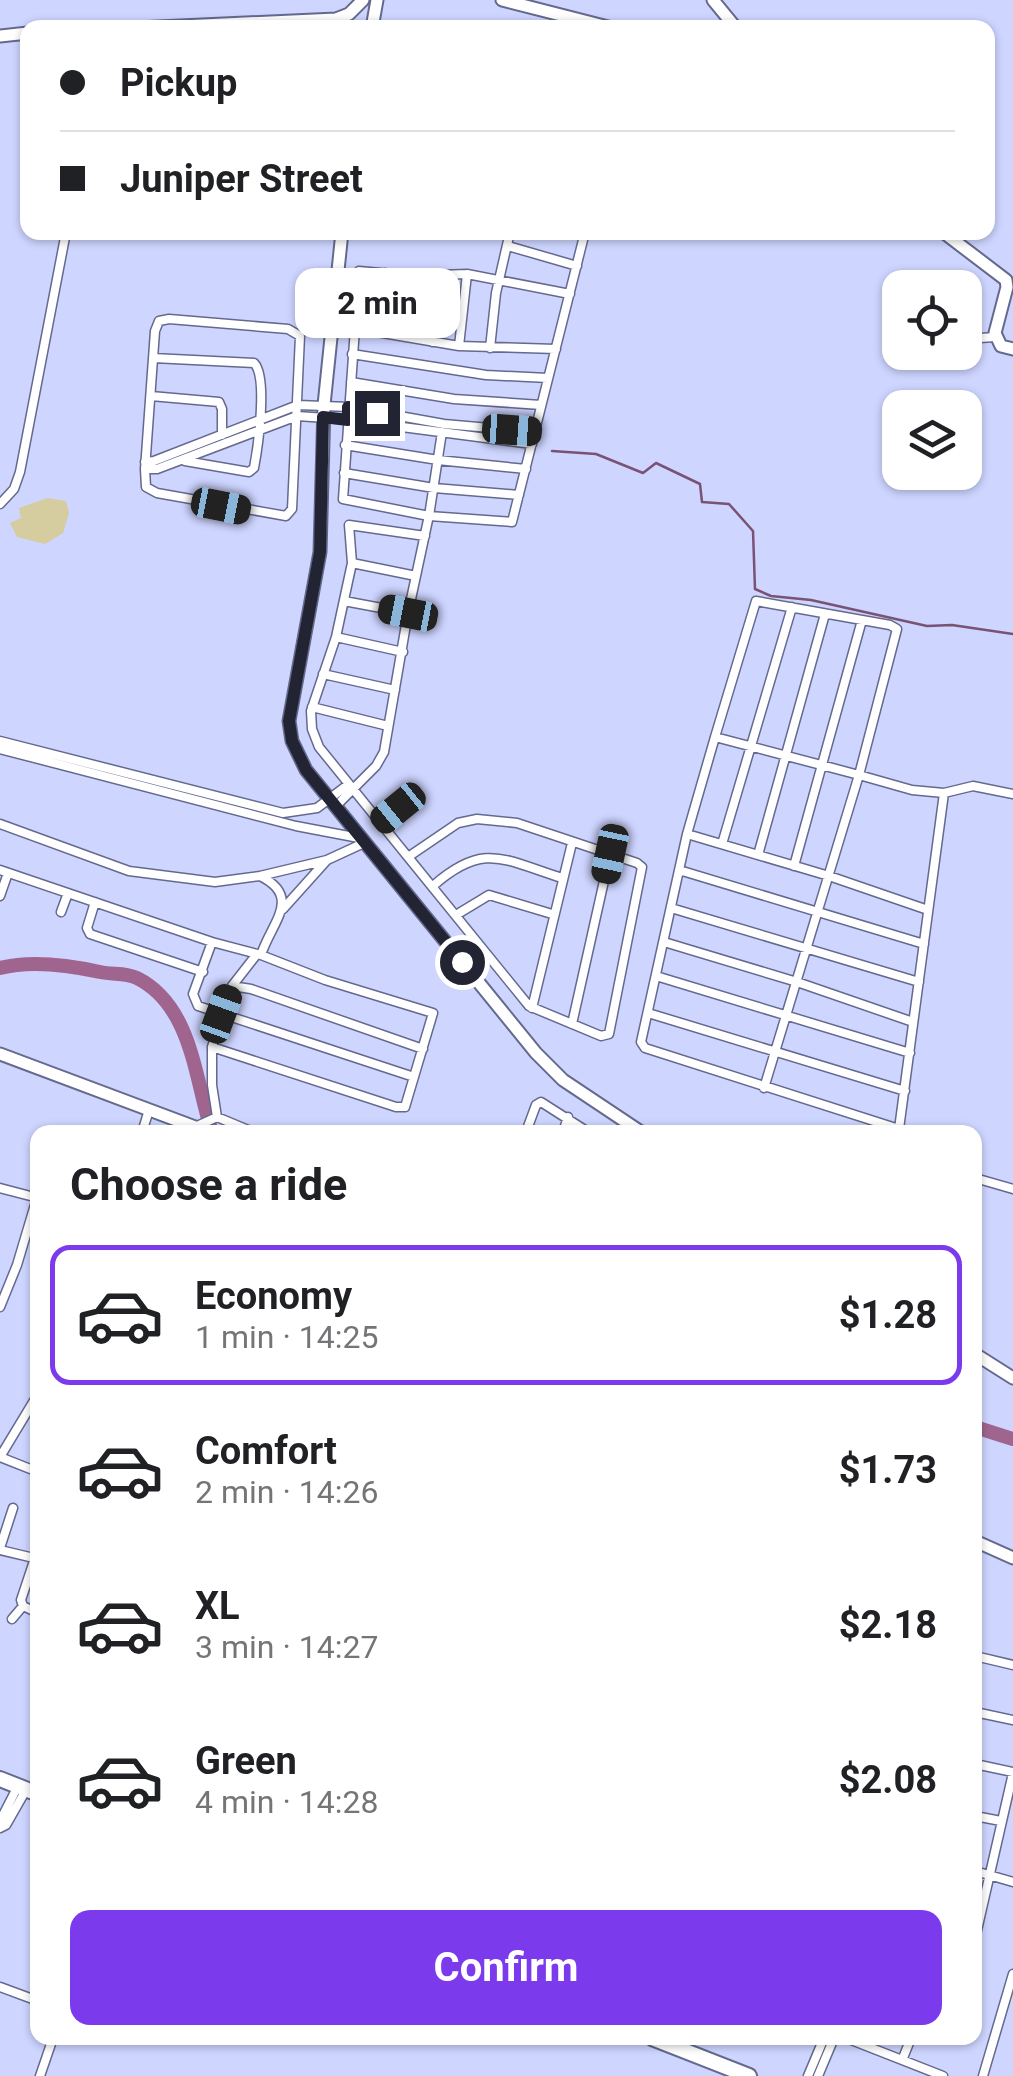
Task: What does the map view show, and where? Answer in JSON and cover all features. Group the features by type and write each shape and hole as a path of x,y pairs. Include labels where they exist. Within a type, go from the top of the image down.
{"highway":[{"path":"0,1779 27,1790"},
{"path":"670,2045 749,2076"}],"street":[{"path":"314,20 349,14 364,0"},
{"path":"502,0 585,20"},
{"path":"713,0 729,20"},
{"path":"0,504 14,489 20,472 64,240"},
{"path":"341,240 324,411 320,552 289,721 298,756 551,1069 631,1125"},
{"path":"490,348 498,282 509,240"},
{"path":"570,294 467,274 412,276 358,271 343,500 429,518 512,522 541,405 556,349 570,294 584,240"},
{"path":"954,240 1006,280 995,337 1002,346 1013,348"},
{"path":"508,246 577,266"},
{"path":"378,332 385,272"},
{"path":"459,346 467,274"},
{"path":"432,342 438,275"},
{"path":"405,337 412,276"},
{"path":"163,320 294,330 301,342 292,508 282,518 149,491 144,481 151,396 154,330 163,320"},
{"path":"353,328 459,346 556,349"},
{"path":"982,338 995,337"},
{"path":"352,354 486,375 548,378"},
{"path":"153,358 258,366 260,420 254,468 248,472 181,460"},
{"path":"351,382 454,399 541,405"},
{"path":"151,396 219,402 221,440"},
{"path":"145,466 157,469 181,460 298,405 348,420 535,432"},
{"path":"145,466 297,416 348,407 532,444"},
{"path":"0,745 283,813 334,802 380,760 443,429"},
{"path":"345,445 526,469"},
{"path":"206,450 211,466"},
{"path":"344,473 434,488 519,495"},
{"path":"408,857 458,822 478,819 517,823 637,863 643,873 609,1034 600,1036 532,1008 408,857 381,822 319,747 312,729 312,707 336,638 352,563 348,530 352,523 425,536"},
{"path":"352,563 416,576"},
{"path":"764,1088 859,774 898,630 760,600 754,604 687,834 642,1042 645,1048 764,1088 881,1125"},
{"path":"344,601 408,613"},
{"path":"722,844 792,607"},
{"path":"758,855 825,614"},
{"path":"794,866 862,620"},
{"path":"336,638 402,652"},
{"path":"323,674 396,690"},
{"path":"312,707 388,726"},
{"path":"716,738 912,790 944,793 973,786 1013,794"},
{"path":"0,745 296,826 365,840"},
{"path":"898,1125 944,793"},
{"path":"381,822 414,795"},
{"path":"0,824 129,870 215,882 327,860 365,840"},
{"path":"687,834 928,910"},
{"path":"532,1008 572,843"},
{"path":"572,1024 610,854"},
{"path":"433,886 465,862 489,857 562,878"},
{"path":"215,1117 212,1048 232,986 259,954 283,909 327,860"},
{"path":"679,870 924,944"},
{"path":"0,896 4,872 433,1013 407,1103 400,1108 212,1048"},
{"path":"260,876 280,892 283,909"},
{"path":"61,912 68,892"},
{"path":"456,915 488,895 552,914"},
{"path":"95,902 87,928 90,934 203,972"},
{"path":"671,908 919,982"},
{"path":"212,942 193,1000 198,1006 414,1077"},
{"path":"664,942 914,1022"},
{"path":"656,976 910,1053"},
{"path":"232,986 251,989 423,1049"},
{"path":"648,1014 905,1092"},
{"path":"0,1054 193,1125"},
{"path":"529,1125 538,1102 579,1125"},
{"path":"144,1125 149,1110"},
{"path":"202,1125 215,1117"},
{"path":"215,1117 235,1125"},
{"path":"565,1125 568,1117"},
{"path":"982,1180 1013,1189"},
{"path":"0,1188 30,1196"},
{"path":"0,1307 30,1221"},
{"path":"982,1358 1013,1378"},
{"path":"30,1407 0,1457 30,1469"},
{"path":"13,1508 0,1549 30,1556"},
{"path":"982,1543 1013,1558"},
{"path":"30,1575 21,1600 30,1609"},
{"path":"12,1619 24,1606"},
{"path":"982,1658 1013,1665"},
{"path":"982,1713 1013,1720"},
{"path":"982,1766 1013,1773 982,1906"},
{"path":"0,1826 27,1790"},
{"path":"982,1817 1001,1821"},
{"path":"982,1873 1013,1882"},
{"path":"983,2076 1013,1974"},
{"path":"0,1986 30,1998"},
{"path":"40,2076 51,2045"},
{"path":"808,2076 821,2045"},
{"path":"818,2076 831,2045"},
{"path":"866,2045 943,2076"},
{"path":"903,2058 908,2045"}],"shaded area":[{"path":"48,498 66,501 69,513 63,533 45,544 17,537 10,523 21,518 19,508"}],"waterway":[{"path":"354,413 406,424"},
{"path":"471,432 518,434"},
{"path":"552,451 596,454 643,473 656,463 700,484 702,502 729,504 753,531 755,589 771,596 811,600 927,626 952,625 1013,634"},
{"path":"0,968 50,964 123,974 156,991 181,1026 210,1125"},
{"path":"982,1429 1013,1439"}],"route":[{"path":"377,413 348,407 348,420 323,417 317,584 290,731 306,770 462,962"}]}
